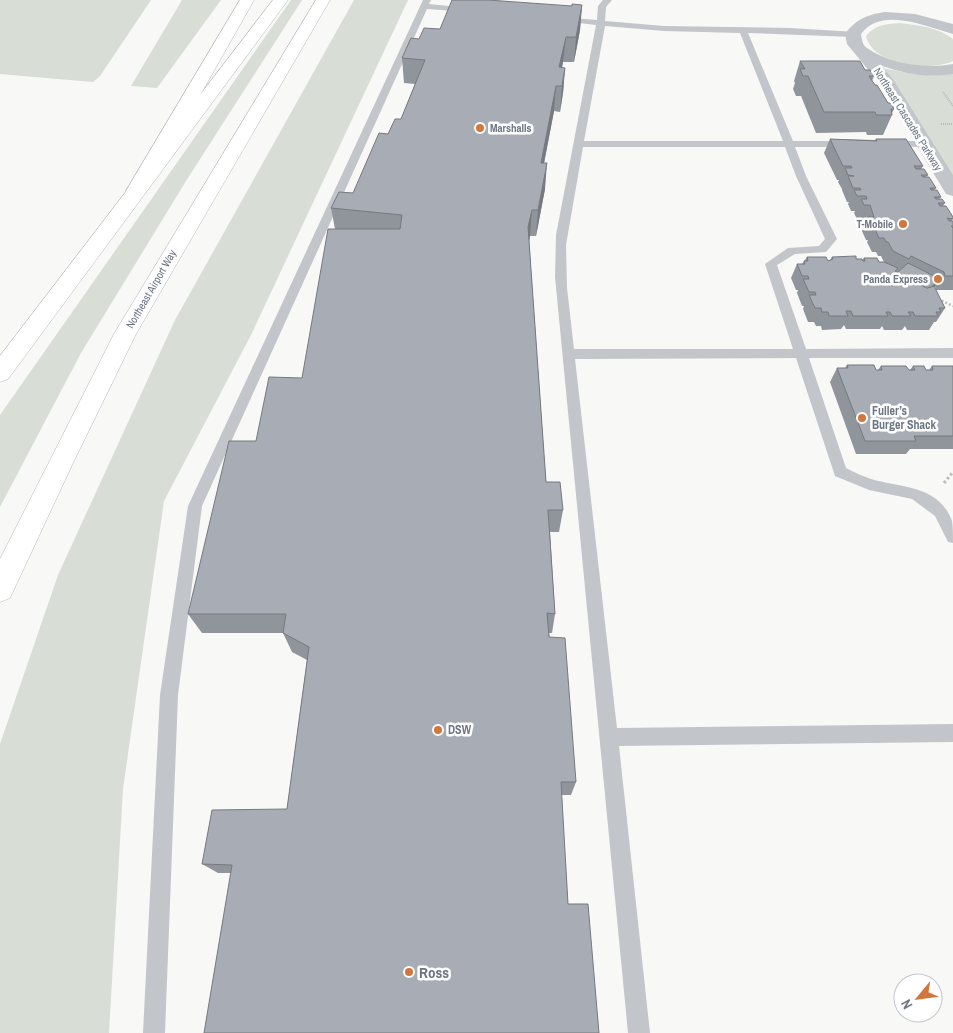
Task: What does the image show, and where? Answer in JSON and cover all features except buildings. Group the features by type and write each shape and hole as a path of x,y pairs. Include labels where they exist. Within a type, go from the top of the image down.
{"main road":[{"path":"136,191 247,0"},
{"path":"0,373 281,0"},
{"name":"Northeast Airport Way","path":"0,589 60,463 126,334 323,0"}],"street":[{"path":"853,34 862,23 892,17 918,18 953,29"},
{"name":"Northeast Cascades Parkway","path":"853,34 855,44 886,81 953,190"},
{"name":"Northeast Cascades Parkway","path":"860,50 888,63 908,68 939,71 953,69"}],"lane":[{"path":"608,0 602,6 601,23 566,214 561,229 560,246 562,299 610,736 639,1033"},
{"path":"154,1033 169,695 195,506 425,3 480,11"},
{"path":"548,18 636,28 809,30 853,34"},
{"path":"743,30 801,176 831,240 822,250 792,251 771,264 840,472 869,484 916,494 928,501 940,512 953,537"},
{"path":"578,144 858,144"},
{"path":"878,144 925,144"},
{"path":"568,354 802,355 953,353"},
{"path":"610,736 953,732"}],"path":[{"path":"936,298 953,306"}],"shaded area":[{"path":"0,0 151,0 100,76 93,82 0,74"},
{"path":"182,0 221,0 157,88 131,86"},
{"path":"291,0 302,0 186,181 81,353 0,507 0,415"},
{"path":"354,0 408,0 251,335 164,501 123,789 109,1033 0,1033 0,744 58,575 175,320"},
{"path":"899,23 934,29 953,39 953,61 930,66 903,64 879,54 870,46 866,36 873,29"},
{"path":"883,68 918,74 953,74 953,176"}],"place":[{"name":"Marshalls","path":"480,128"},
{"name":"T-Mobile","path":"903,224"},
{"name":"Panda Express","path":"938,279"},
{"name":"Fuller’s Burger Shack","path":"862,418"},
{"name":"DSW","path":"438,730"},
{"name":"Ross","path":"409,972"}]}
